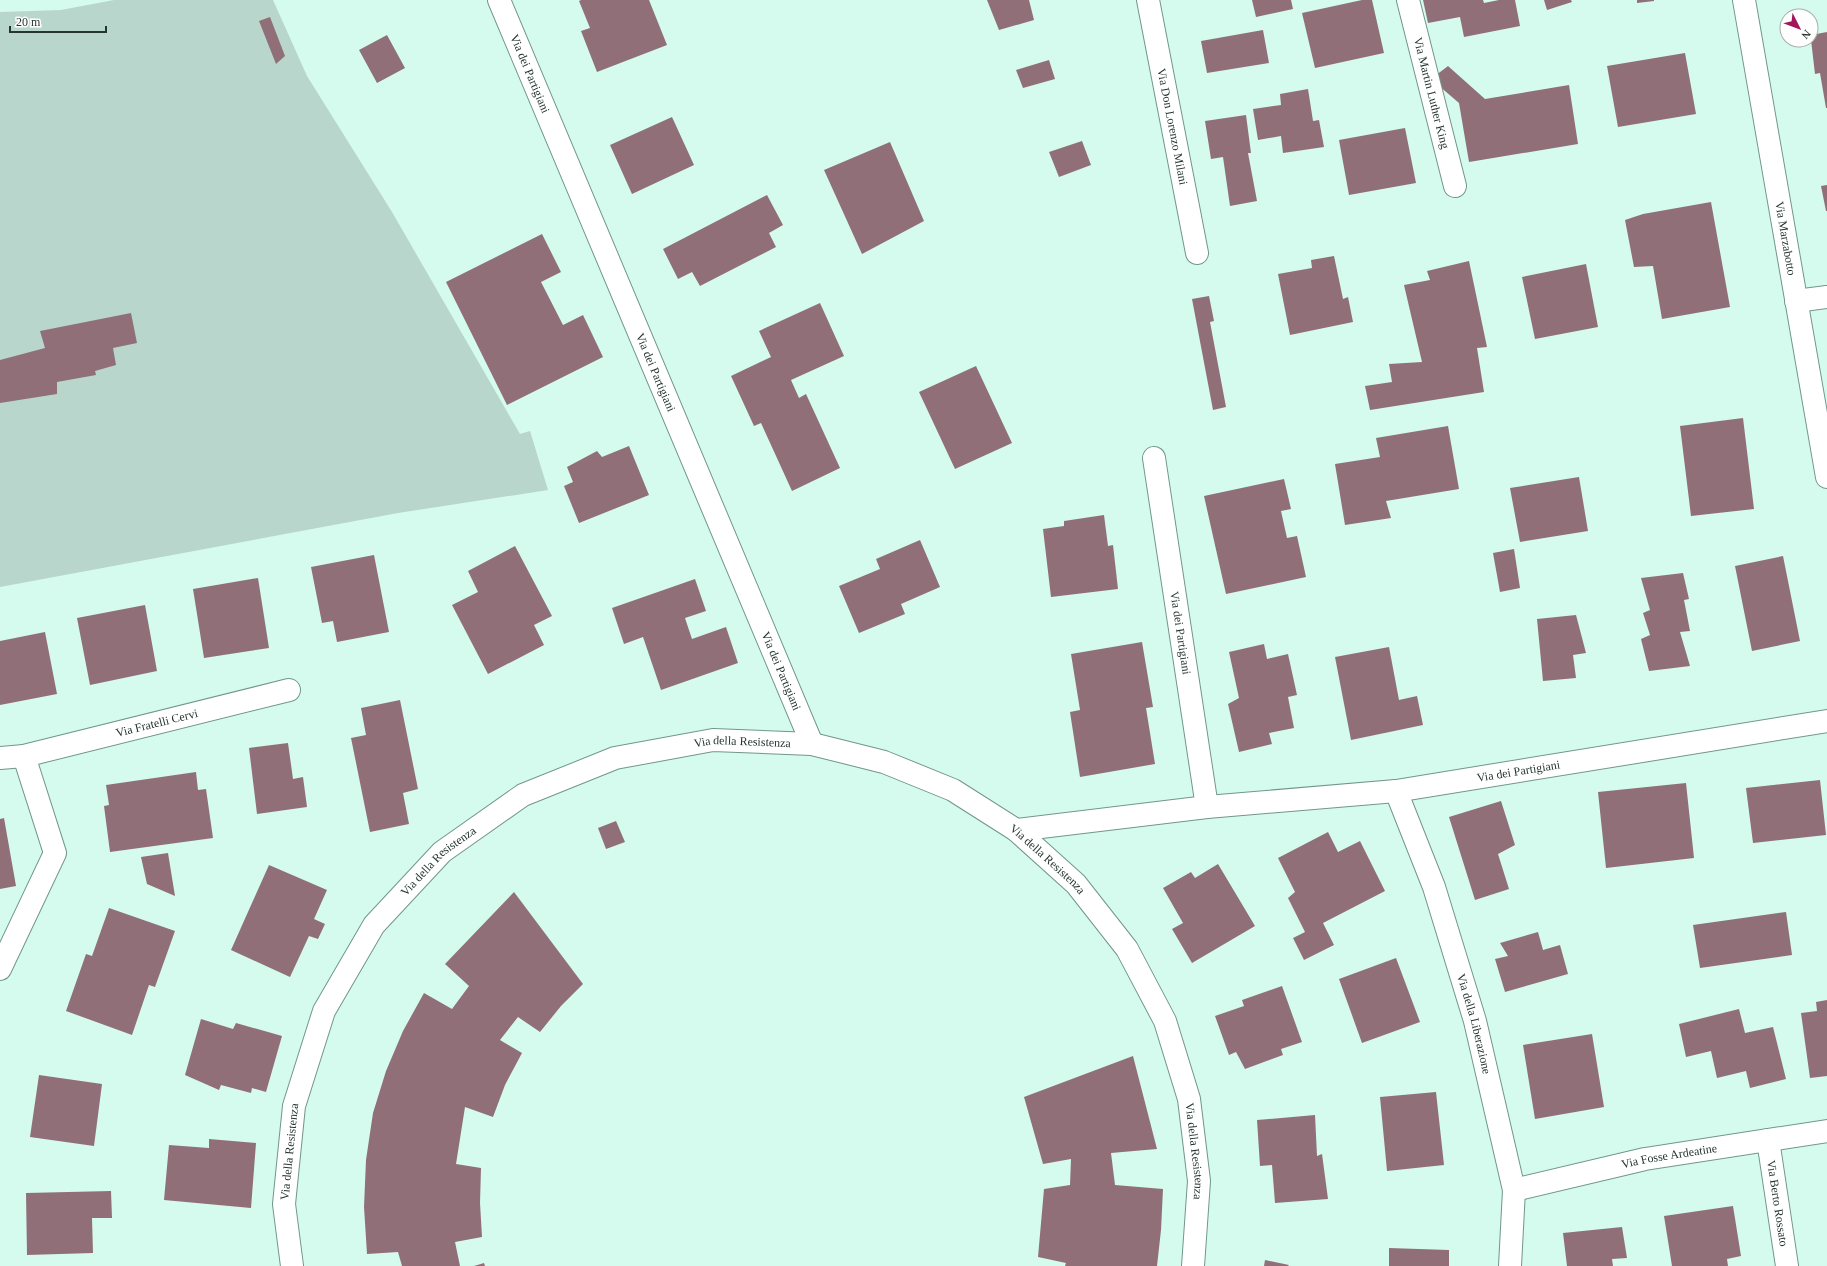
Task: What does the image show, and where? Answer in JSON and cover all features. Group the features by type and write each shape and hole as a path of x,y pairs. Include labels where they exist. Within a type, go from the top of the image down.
{"street":[{"name":"Via dei Partigiani","path":"499,0 812,744"},
{"name":"Via Don Lorenzo Milani","path":"1148,0 1197,253"},
{"name":"Via Martin Luther King","path":"1408,0 1455,186"},
{"name":"Via Marzabotto","path":"1744,0 1827,477"},
{"path":"1796,301 1827,297"},
{"name":"Via dei Partigiani","path":"1154,458 1207,807"},
{"name":"Via Fratelli Cervi","path":"0,758 24,756 289,690"},
{"name":"Via dei Partigiani","path":"1016,830 1207,807 1396,790 1827,722"},
{"name":"Via della Resistenza","path":"292,1266 284,1204 294,1106 324,1011 374,925 442,852 523,795 615,758 713,740 812,744 884,762 946,787 1016,830 1081,890 1127,949 1165,1021 1189,1099 1199,1181 1193,1266"},
{"path":"0,969 55,853 24,756"},
{"name":"Via della Liberazione","path":"1396,790 1434,887 1475,1021 1514,1190 1510,1266"},
{"name":"Via Fosse Ardeatine","path":"1514,1190 1645,1159 1827,1131"},
{"name":"Via Berto Rossato","path":"1768,1140 1787,1266"}],"shaded area":[{"path":"114,0 273,0 307,76 392,212 520,434 530,431 548,490 398,513 0,587 0,12 61,10"}],"building":[{"path":"649,0 667,45 597,72 581,31 590,28 579,1"},
{"path":"987,0 1029,0 1034,20 999,30"},
{"path":"1252,0 1291,0 1293,9 1256,17"},
{"path":"1362,0 1372,0 1384,53 1315,68 1302,13"},
{"path":"1423,0 1483,0 1484,3 1499,0 1515,0 1520,26 1464,37 1460,17 1428,23"},
{"path":"1544,0 1571,0 1572,2 1547,10"},
{"path":"1637,0 1654,0 1654,1 1637,3"},
{"path":"270,17 285,56 276,64 259,21"},
{"path":"1263,30 1269,63 1207,73 1201,41"},
{"path":"1827,32 1827,108 1820,73 1815,74 1812,48 1819,48 1819,34"},
{"path":"387,35 405,68 377,83 359,50"},
{"path":"1685,53 1696,114 1618,127 1607,66"},
{"path":"1049,60 1055,79 1023,88 1016,70"},
{"path":"1448,66 1485,99 1569,85 1578,144 1469,162 1459,103 1431,79"},
{"path":"1308,89 1313,121 1319,120 1324,147 1283,153 1281,136 1258,140 1253,109 1281,105 1280,94"},
{"path":"1246,115 1251,153 1248,153 1257,201 1230,206 1223,157 1211,159 1205,121"},
{"path":"672,117 694,165 632,194 610,145"},
{"path":"1405,128 1416,183 1349,195 1339,140"},
{"path":"1082,141 1091,165 1059,177 1049,152"},
{"path":"890,142 924,221 862,254 824,170"},
{"path":"1827,185 1827,211 1826,211 1821,186"},
{"path":"767,195 783,225 769,233 776,247 700,286 692,272 678,279 663,249"},
{"path":"1711,202 1730,307 1662,319 1653,266 1634,267 1625,220 1643,214"},
{"path":"542,234 561,272 541,282 563,325 583,315 603,357 507,405 446,282"},
{"path":"1334,256 1343,299 1348,297 1353,322 1290,335 1278,274 1312,268 1311,260"},
{"path":"1469,261 1487,347 1477,348 1484,392 1370,410 1365,386 1392,382 1389,364 1422,362 1404,285 1430,280 1427,271"},
{"path":"1586,264 1598,327 1535,339 1522,277"},
{"path":"1209,296 1214,321 1210,322 1226,407 1213,410 1192,299"},
{"path":"820,303 844,356 791,380 799,398 806,394 840,468 792,491 761,423 754,426 731,376 771,357 759,331"},
{"path":"131,313 137,343 113,348 116,365 95,371 96,375 57,382 57,394 0,403 0,360 45,348 40,331"},
{"path":"976,366 1012,443 955,469 919,392"},
{"path":"1743,418 1754,509 1691,516 1680,426"},
{"path":"1448,426 1459,489 1386,501 1391,518 1345,525 1335,464 1380,457 1376,438"},
{"path":"629,446 649,495 579,523 564,486 573,482 567,467 597,451 602,457"},
{"path":"1579,477 1588,531 1520,542 1510,488"},
{"path":"1284,479 1291,509 1281,511 1287,538 1297,536 1306,577 1226,594 1204,496"},
{"path":"1104,515 1108,546 1113,545 1118,589 1051,597 1043,529 1064,526 1064,521"},
{"path":"920,540 940,587 901,604 905,614 859,633 839,586 880,569 876,559"},
{"path":"515,546 552,616 534,625 544,645 488,674 452,605 478,592 468,571"},
{"path":"1514,549 1520,588 1500,592 1493,553"},
{"path":"374,555 389,632 337,642 333,621 322,623 311,567"},
{"path":"1783,556 1800,641 1752,651 1735,566"},
{"path":"1683,573 1689,599 1684,600 1690,631 1680,632 1690,666 1649,671 1641,639 1650,635 1643,613 1650,610 1641,578"},
{"path":"258,578 269,648 204,658 193,589"},
{"path":"695,579 706,611 685,618 692,639 726,627 738,663 661,690 643,637 624,644 612,608"},
{"path":"145,605 157,671 90,685 77,618"},
{"path":"1576,615 1586,653 1573,655 1576,678 1543,681 1537,619"},
{"path":"45,632 57,694 0,705 0,641"},
{"path":"1142,642 1153,707 1146,708 1155,764 1080,777 1070,712 1080,710 1071,654"},
{"path":"1264,644 1267,659 1288,654 1297,695 1288,697 1294,728 1269,733 1272,744 1239,752 1228,704 1239,698 1229,652"},
{"path":"1389,647 1399,700 1417,696 1423,725 1351,740 1335,657"},
{"path":"400,700 418,789 403,793 409,824 370,832 351,738 366,735 361,708"},
{"path":"288,743 293,779 303,777 307,807 257,814 249,748"},
{"path":"196,772 198,790 206,789 213,838 110,852 104,806 109,805 106,785"},
{"path":"1820,780 1826,835 1753,843 1746,788"},
{"path":"1686,783 1694,858 1606,868 1598,792"},
{"path":"1501,801 1515,845 1498,854 1509,889 1475,900 1449,817"},
{"path":"4,818 16,886 0,889 0,819"},
{"path":"616,821 625,842 606,849 598,828"},
{"path":"1328,832 1338,852 1360,841 1385,891 1323,923 1334,945 1304,960 1293,938 1305,932 1288,898 1295,892 1278,858"},
{"path":"168,853 175,896 147,884 141,857"},
{"path":"1218,864 1255,926 1192,963 1172,929 1183,923 1163,888 1191,872 1195,878"},
{"path":"269,865 327,890 314,919 325,924 318,939 309,936 290,977 231,950"},
{"path":"514,892 583,984 561,1006 540,1032 518,1017 500,1040 522,1053 505,1085 493,1117 465,1107 456,1164 481,1168 480,1203 482,1237 455,1242 460,1266 402,1266 398,1252 367,1254 364,1207 366,1160 373,1113 386,1071 403,1031 424,993 452,1009 469,986 445,964"},
{"path":"109,908 175,931 155,987 149,985 132,1035 66,1011 86,954 92,956"},
{"path":"1786,912 1792,955 1700,968 1693,925"},
{"path":"1538,932 1543,950 1560,945 1568,974 1505,992 1495,959 1508,956 1500,943"},
{"path":"1396,958 1420,1022 1362,1043 1339,979"},
{"path":"1282,986 1302,1042 1281,1049 1283,1055 1245,1069 1236,1052 1229,1055 1215,1016 1244,1006 1242,1000"},
{"path":"1827,1000 1827,1076 1810,1078 1801,1013 1817,1011 1816,1002"},
{"path":"1739,1009 1745,1033 1773,1027 1786,1079 1750,1088 1746,1071 1717,1078 1711,1051 1686,1057 1679,1024"},
{"path":"201,1019 233,1029 236,1023 282,1036 266,1092 252,1088 251,1093 221,1085 219,1090 185,1075"},
{"path":"1592,1034 1604,1107 1535,1119 1523,1045"},
{"path":"1133,1056 1157,1149 1111,1153 1115,1185 1163,1189 1157,1266 1065,1266 1066,1263 1038,1257 1044,1189 1070,1185 1071,1159 1043,1164 1024,1097"},
{"path":"39,1075 102,1084 94,1146 30,1137"},
{"path":"1436,1092 1444,1165 1387,1171 1380,1097"},
{"path":"1315,1115 1317,1156 1322,1154 1328,1199 1275,1203 1272,1165 1260,1166 1257,1120"},
{"path":"209,1139 256,1143 251,1208 164,1200 169,1145 209,1148"},
{"path":"111,1191 112,1218 92,1218 93,1253 27,1255 26,1193"},
{"path":"1733,1206 1741,1256 1727,1259 1728,1266 1672,1266 1664,1216"},
{"path":"1622,1227 1627,1258 1612,1259 1613,1266 1567,1266 1563,1233"},
{"path":"1389,1248 1449,1250 1449,1266 1389,1266"},
{"path":"1265,1260 1289,1265 1264,1266"},
{"path":"484,1263 485,1266 474,1266"}]}
